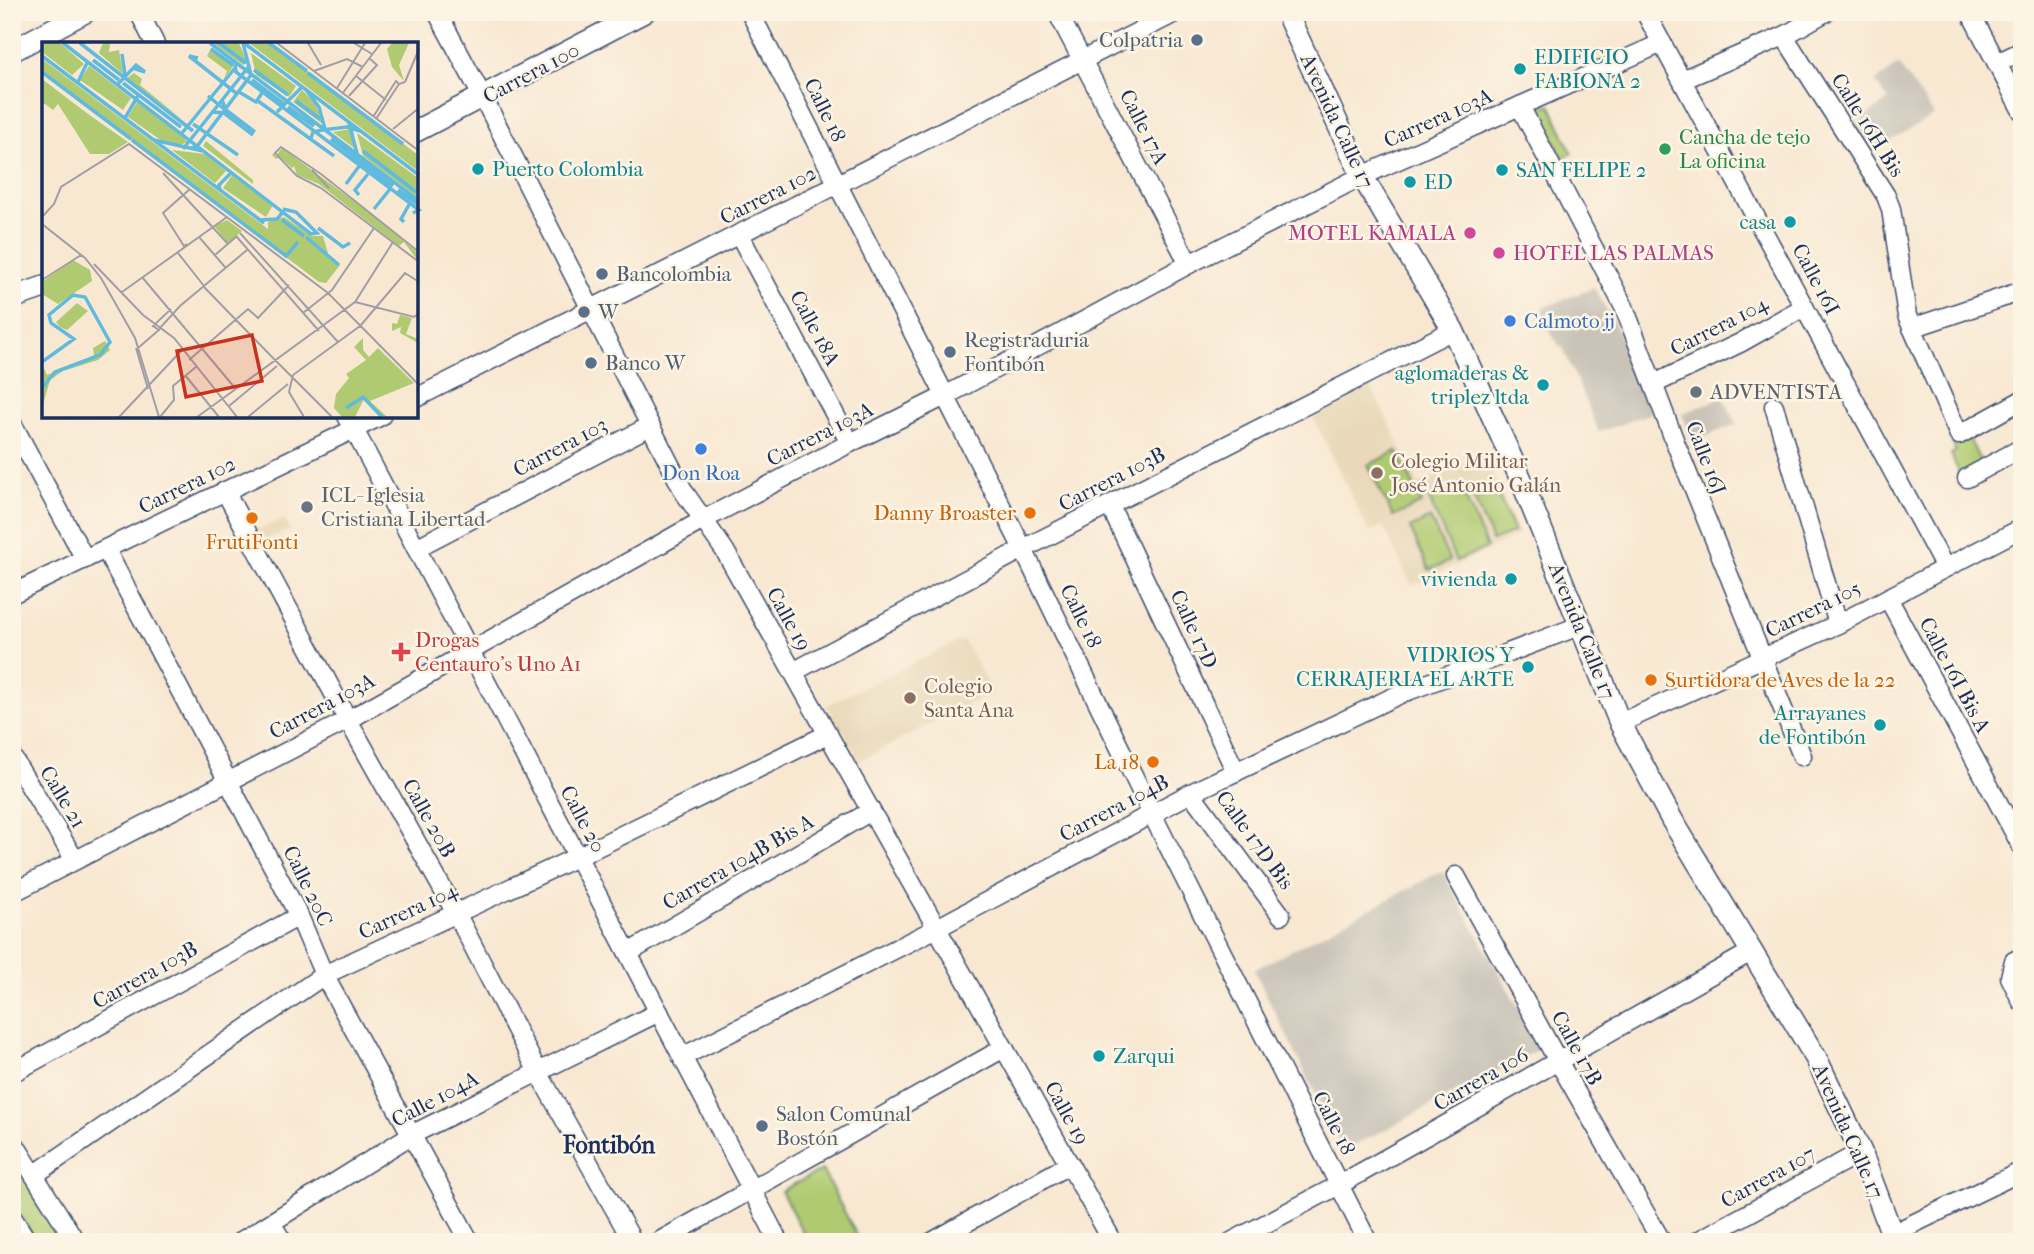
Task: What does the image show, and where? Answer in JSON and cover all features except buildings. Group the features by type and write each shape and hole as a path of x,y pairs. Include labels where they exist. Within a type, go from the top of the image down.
{"main road":[{"path":"12,51 85,12"},
{"name":"Carrera 100","path":"418,130 644,12"},
{"name":"Avenida Calle 17","path":"1286,12 1362,176 1453,330 1520,477 1620,723 1672,820 1816,1059 1861,1152 1893,1238"},
{"path":"12,298 42,288"}],"street":[{"path":"139,12 154,42"},
{"name":"Calle 19","path":"437,12 684,492 725,551 1113,1242"},
{"name":"Calle 18","path":"750,12 1023,549 1152,814 1368,1242"},
{"name":"Calle 17A","path":"1057,12 1189,264"},
{"name":"Carrera 102","path":"418,397 1177,12"},
{"name":"Calle 16I","path":"1646,12 1945,568"},
{"path":"1682,80 1784,36 1826,12"},
{"path":"1970,12 2022,111"},
{"name":"Calle 16H Bis","path":"1784,36 1886,196 1891,209 1907,316 1959,435 2022,400"},
{"name":"Carrera 103A","path":"12,893 348,720 704,520 945,396 1189,264 1362,176 1662,43"},
{"path":"1997,63 2022,51"},
{"name":"Calle 16J","path":"1520,106 1624,307 1761,659 1802,756"},
{"name":"Calle 18A","path":"739,234 850,443"},
{"path":"1912,328 2022,291"},
{"name":"Carrera 104","path":"1654,384 1740,343 1804,307"},
{"name":"Carrera 103B","path":"793,673 1023,549 1453,330"},
{"path":"1774,406 1838,624"},
{"name":"Carrera 102","path":"12,594 225,491 351,423 372,418"},
{"path":"12,423 85,559"},
{"name":"Calle 20","path":"351,423 779,1242"},
{"name":"Carrera 103","path":"416,548 650,426"},
{"path":"1967,478 2022,448"},
{"name":"Calle 20B","path":"225,491 456,913 538,1072 633,1242"},
{"name":"Calle 17D","path":"1110,506 1236,772"},
{"name":"Carrera 105","path":"1620,723 1838,624 2022,528"},
{"name":"Calle 20C","path":"106,550 299,916 324,975 470,1242"},
{"name":"Calle 16I Bis A","path":"1888,598 2020,841"},
{"name":"Carrera 104B","path":"682,1058 937,928 1191,793 1400,694 1579,626"},
{"name":"Carrera 104","path":"34,1175 324,975 577,857 828,734"},
{"name":"Calle 21","path":"12,757 75,860"},
{"name":"Calle 17D Bis","path":"1191,793 1281,915"},
{"name":"Carrera 104B Bis A","path":"628,953 871,811"},
{"name":"Calle 17B","path":"1456,876 1662,1242"},
{"name":"Carrera 103B","path":"12,1073 299,916"},
{"name":"Carrera 106","path":"1231,1242 1339,1185 1751,952"},
{"path":"2016,963 2010,977 2022,1002"},
{"name":"Calle 104A","path":"240,1242 411,1135 659,1012"},
{"path":"658,1242 1004,1048"},
{"path":"12,1140 76,1242"},
{"name":"Carrera 107","path":"1696,1242 1861,1152"},
{"path":"932,1242 1070,1164"},
{"path":"1893,1238 2022,1171"},
{"path":"12,1217 28,1242"},
{"path":"271,1223 284,1242"}],"shaded area":[{"path":"1899,65 1934,115 1873,151 1854,125 1889,100 1875,82"},
{"path":"1594,288 1615,325 1651,413 1599,432 1562,346 1560,347 1545,324 1542,308"},
{"name":"Colegio Militar José Antonio Galán","path":"1368,381 1419,484 1483,454 1519,535 1412,586 1383,526 1369,532 1309,409"},
{"path":"1723,397 1737,424 1693,441 1682,414"},
{"path":"285,519 290,530 259,541 254,531"},
{"name":"Colegio Santa Ana","path":"963,639 992,692 859,761 827,705"},
{"path":"1442,871 1541,1048 1344,1151 1254,970"}],"green space":[{"path":"1550,104 1572,153 1562,158 1540,108"},
{"path":"1966,432 1984,469 1962,480 1951,454 1956,451 1950,439"},
{"path":"1397,451 1422,503 1393,517 1368,465"},
{"path":"1460,485 1487,548 1456,561 1429,499"},
{"path":"1496,490 1514,532 1492,541 1474,499"},
{"path":"1430,518 1450,561 1429,570 1410,528"},
{"path":"12,1156 66,1242 37,1242 12,1203"},
{"path":"822,1170 860,1241 808,1242 781,1191"}],"place":[{"name":"Colpatria","path":"1197,40"},
{"name":"EDIFICIO FABIONA 2","path":"1520,69"},
{"name":"Cancha de tejo La oficina","path":"1665,149"},
{"name":"Puerto Colombia","path":"478,169"},
{"name":"SAN FELIPE 2","path":"1502,170"},
{"name":"ED","path":"1410,182"},
{"name":"casa","path":"1790,222"},
{"name":"MOTEL KAMALA","path":"1470,233"},
{"name":"HOTEL LAS PALMAS","path":"1499,253"},
{"name":"Bancolombia","path":"602,274"},
{"name":"W","path":"584,312"},
{"name":"Calmoto jj","path":"1510,321"},
{"name":"Registraduria Fontibón","path":"950,352"},
{"name":"Banco W","path":"591,363"},
{"name":"aglomaderas & triplez ltda","path":"1543,385"},
{"name":"ADVENTISTA","path":"1696,392"},
{"name":"Don Roa","path":"701,449"},
{"name":"Colegio Militar José Antonio Galán","path":"1377,473"},
{"name":"ICL- Iglesia Cristiana Libertad","path":"307,507"},
{"name":"Danny Broaster","path":"1030,513"},
{"name":"FrutiFonti","path":"252,518"},
{"name":"vivienda","path":"1511,579"},
{"name":"Drogas Centauro's Uno A1","path":"401,652"},
{"name":"VIDRIOS Y CERRAJERIA EL ARTE","path":"1528,667"},
{"name":"Surtidora de Aves de la 22","path":"1651,680"},
{"name":"Colegio Santa Ana","path":"910,698"},
{"name":"Arrayanes de Fontibón","path":"1880,725"},
{"name":"La 18","path":"1153,762"},
{"name":"Zarqui","path":"1099,1056"},
{"name":"Salon Comunal Bostón","path":"762,1126"}],"district":[{"name":"Fontibón","path":"609,1145"}]}
